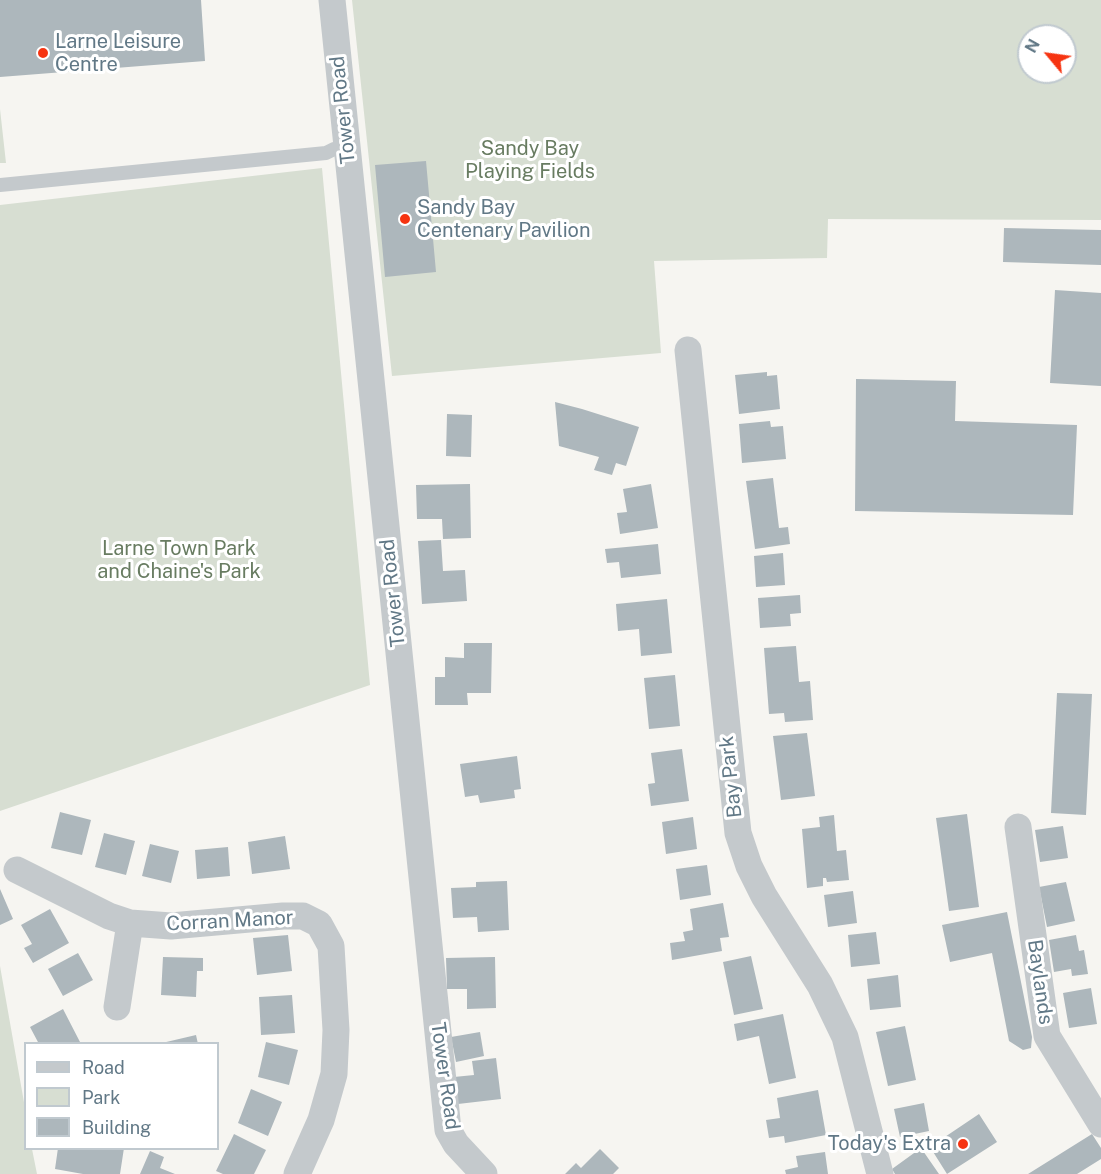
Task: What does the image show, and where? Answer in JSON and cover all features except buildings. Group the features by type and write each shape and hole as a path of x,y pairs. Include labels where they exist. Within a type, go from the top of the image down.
{"street":[{"name":"Tower Road","path":"332,0 448,1130 456,1144 484,1174"},
{"name":"Bay Park","path":"688,351 738,833 749,866 764,896 820,985 844,1037 880,1174"},
{"name":"Baylands","path":"1018,827 1047,1036 1101,1124"},
{"name":"Corran Manor","path":"17,870 109,916 130,923 171,926 303,916 319,924 331,946 336,1030 334,1074 321,1120 297,1174"},
{"path":"117,1007 130,923"}],"lane":[{"path":"0,184 326,153 334,149 347,148"}],"green space":[{"name":"Sandy Bay Playing Fields","path":"352,0 1101,0 1101,220 828,219 827,258 654,261 661,353 392,376"},
{"path":"0,109 6,163 0,163"},
{"name":"Larne Town Park and Chaine's Park","path":"322,168 370,685 0,811 0,205"},
{"path":"0,966 24,1102 24,1150 32,1150 37,1174 0,1174"}],"place":[{"name":"Larne Leisure Centre","path":"43,53"},
{"name":"Sandy Bay Centenary Pavilion","path":"405,219"},
{"name":"Today's Extra","path":"963,1144"}]}
